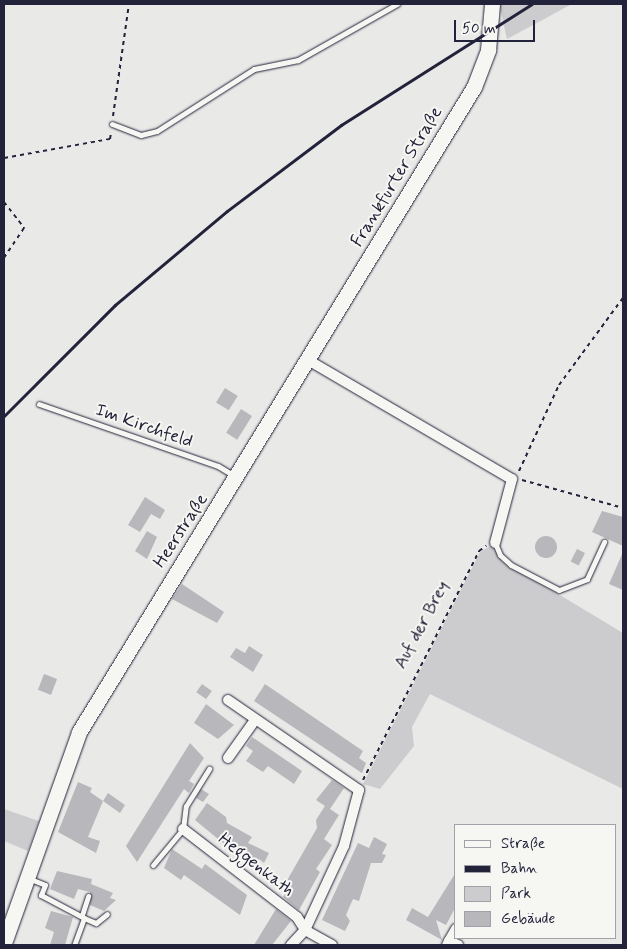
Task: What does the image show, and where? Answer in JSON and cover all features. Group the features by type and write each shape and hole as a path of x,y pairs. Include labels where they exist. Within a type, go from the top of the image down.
{"main road":[{"name":"Frankfurter Straße","path":"308,360 482,73 488,50 492,4"},
{"name":"Heerstraße","path":"4,943 79,732 130,644 238,478 308,360"}],"street":[{"path":"308,360 512,479 495,543"},
{"path":"228,700 359,790 344,846 305,930 291,945"},
{"path":"228,758 255,720"},
{"name":"Heggenkath","path":"183,828 297,918 305,930 332,945"}],"lane":[{"path":"112,124 141,135 157,131 254,69 298,60 397,4"},
{"name":"Im Kirchfeld","path":"39,404 218,466 238,478"},
{"path":"495,543 500,555 512,565 559,590 587,579 604,542"},
{"path":"153,865 183,828 186,806 209,769"},
{"path":"27,877 46,885 41,895 96,923 106,914"},
{"path":"74,945 88,896"}],"path":[{"path":"4,158 110,139 129,4"},
{"path":"4,202 24,228 4,258"},
{"path":"623,298 560,384 512,479 623,508"},
{"name":"Auf der Brey","path":"359,790 479,551 495,543"}],"green space":[{"path":"499,4 572,4 507,39"},
{"path":"494,544 510,565 623,633 623,789 430,694 412,727 414,746 380,789 363,784 480,552"},
{"path":"4,809 39,821 28,851 4,841"}],"building":[{"path":"225,388 238,396 229,410 216,402"},
{"path":"241,409 252,416 237,440 226,433"},
{"path":"145,497 165,510 160,519 151,514 140,532 128,525"},
{"path":"602,511 623,517 623,546 592,532"},
{"path":"147,531 157,537 147,559 135,551"},
{"path":"542,536 550,536 557,543 557,551 550,558 542,558 535,551 535,543"},
{"path":"577,549 585,553 579,566 571,561"},
{"path":"623,552 623,590 609,584"},
{"path":"182,584 224,612 217,623 172,599"},
{"path":"249,646 263,655 253,672 230,657 236,648 245,653"},
{"path":"44,674 57,679 51,695 38,690"},
{"path":"202,684 212,691 206,699 196,692"},
{"path":"265,684 363,751 359,758 366,763 362,773 254,701"},
{"path":"206,704 234,725 218,739 194,723"},
{"path":"252,737 302,771 294,784 268,766 263,772 246,761 253,751 246,746"},
{"path":"190,743 204,758 189,781 194,784 189,793 184,789 137,862 126,846"},
{"path":"332,780 344,788 330,809 339,815 324,839 332,845 316,869 320,872 299,910 283,897 290,887 285,884 317,828 316,820 325,806 316,800"},
{"path":"78,782 92,788 90,792 103,801 88,837 100,841 96,853 58,832"},
{"path":"201,789 209,794 203,802 196,798"},
{"path":"108,793 125,805 120,813 103,801"},
{"path":"207,803 226,817 227,823 252,837 248,843 269,853 264,863 259,859 253,868 195,820"},
{"path":"374,837 387,844 382,854 386,855 382,863 371,863 359,901 353,899 346,915 350,921 345,931 322,920 358,843 369,848"},
{"path":"172,849 202,869 205,864 247,895 240,915 184,875 181,880 164,868"},
{"path":"57,871 92,879 91,884 113,893 110,898 116,900 104,911 90,905 90,892 78,889 74,899 50,889"},
{"path":"454,875 454,910 446,925 436,920 442,940 406,920 412,908 428,917"},
{"path":"276,909 291,921 272,945 254,945"},
{"path":"51,911 73,917 65,945 50,945 54,932 45,928"}],"railway":[{"path":"4,416 115,305 227,211 341,125 532,4"}]}
